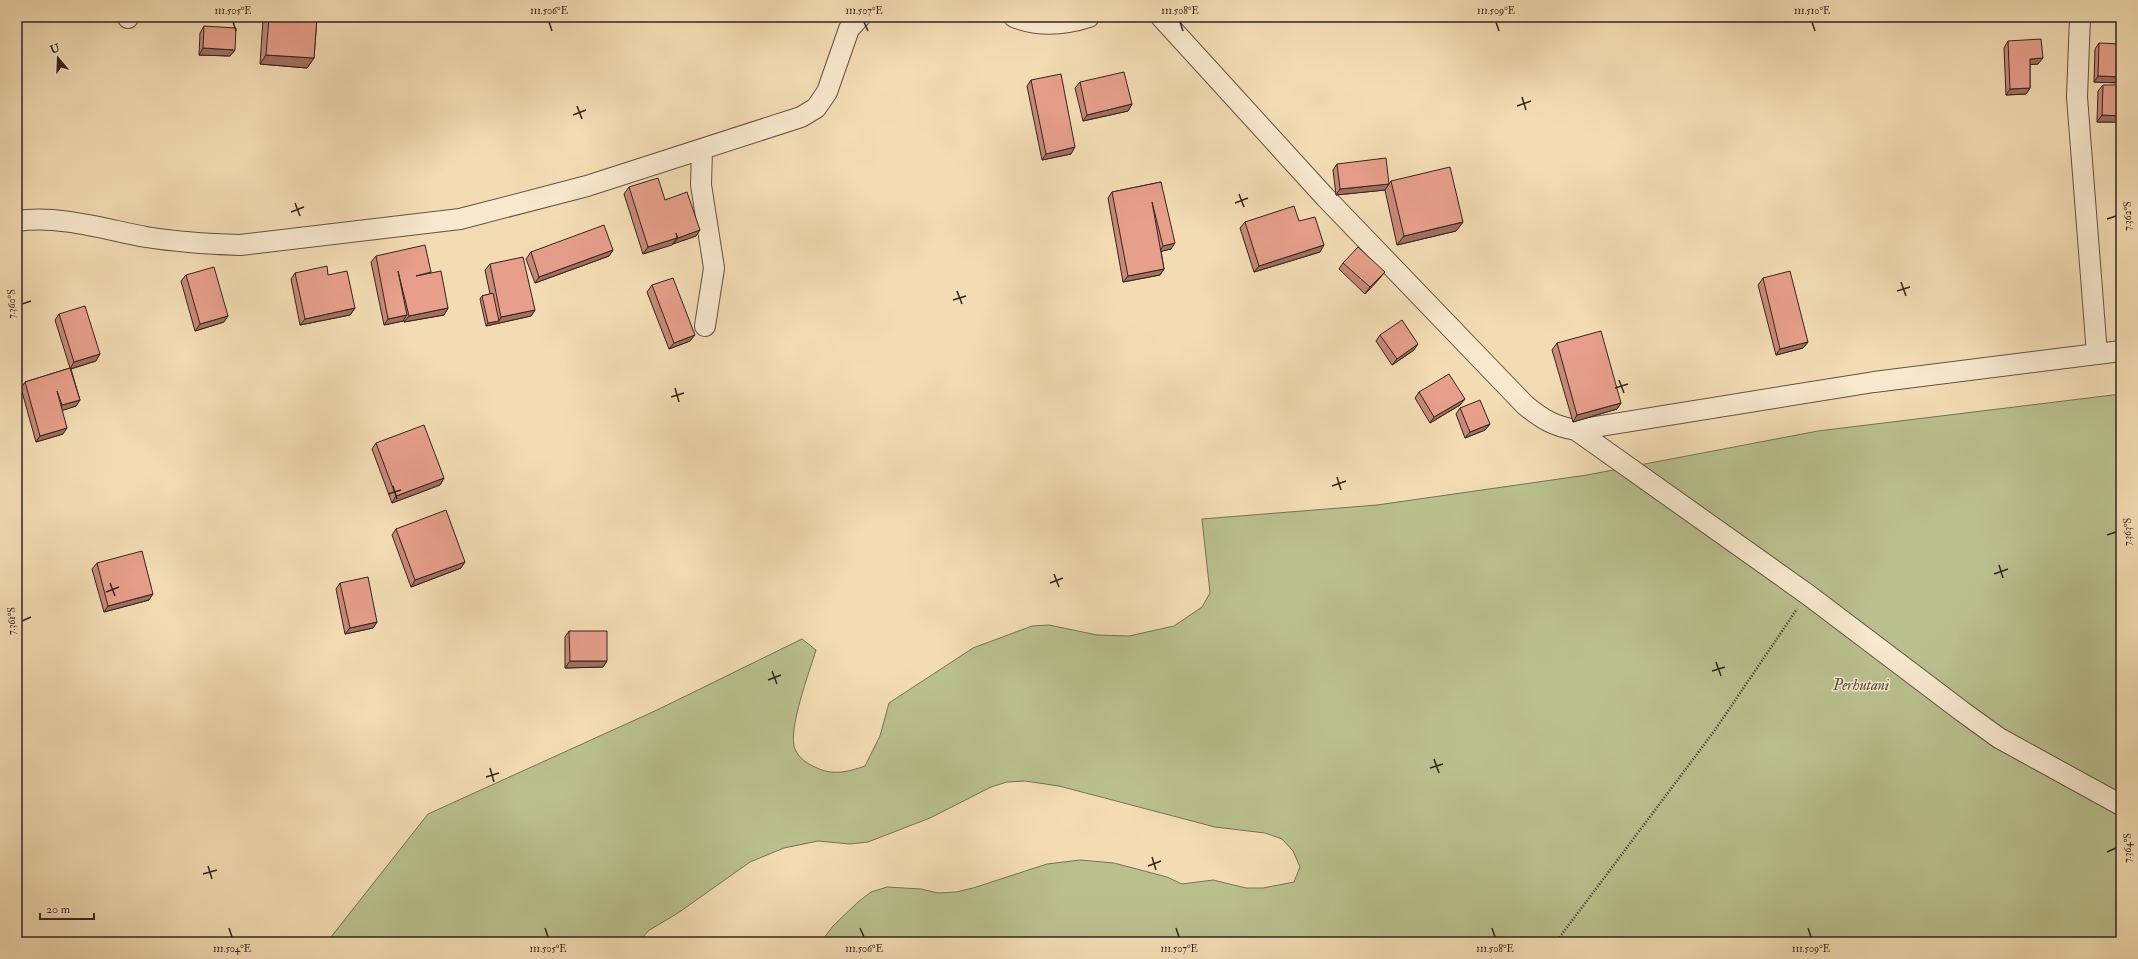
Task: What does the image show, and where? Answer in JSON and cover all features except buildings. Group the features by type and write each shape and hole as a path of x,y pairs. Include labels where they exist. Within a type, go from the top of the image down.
{"street":[{"path":"17,221 49,219 149,237 206,244 240,245 460,219 587,186 801,117 816,108 827,92 849,29 860,17"},
{"path":"1014,17 1032,23 1054,24 1089,17"},
{"path":"1161,17 1326,198 1525,405 1539,417 1557,427 1576,430 1874,382 2121,351"},
{"path":"2080,17 2077,97 2097,354"},
{"path":"702,149 702,192 714,268 705,326"},
{"path":"1576,430 1807,594 1962,712 1999,738 2121,805"}],"path":[{"path":"1556,942 1715,730 1807,594"}],"green space":[{"name":"Perhutani","path":"2121,394 2121,651 2117,654 2121,665 2121,942 821,942 833,926 858,902 871,892 887,887 921,889 938,893 956,892 1047,864 1080,860 1114,863 1167,877 1182,884 1213,880 1246,888 1263,888 1294,882 1300,867 1293,851 1282,839 1265,833 1215,827 1059,786 1025,781 1007,782 991,787 930,818 868,842 850,844 818,841 784,848 750,862 678,913 648,931 639,942 327,942 428,814 657,710 802,639 816,650 800,700 794,729 793,740 795,749 803,760 821,770 840,772 852,770 865,766 880,736 889,703 973,648 1032,626 1049,625 1097,635 1129,636 1174,626 1202,607 1210,593 1202,519 1377,505 1587,475 1818,431"}]}
